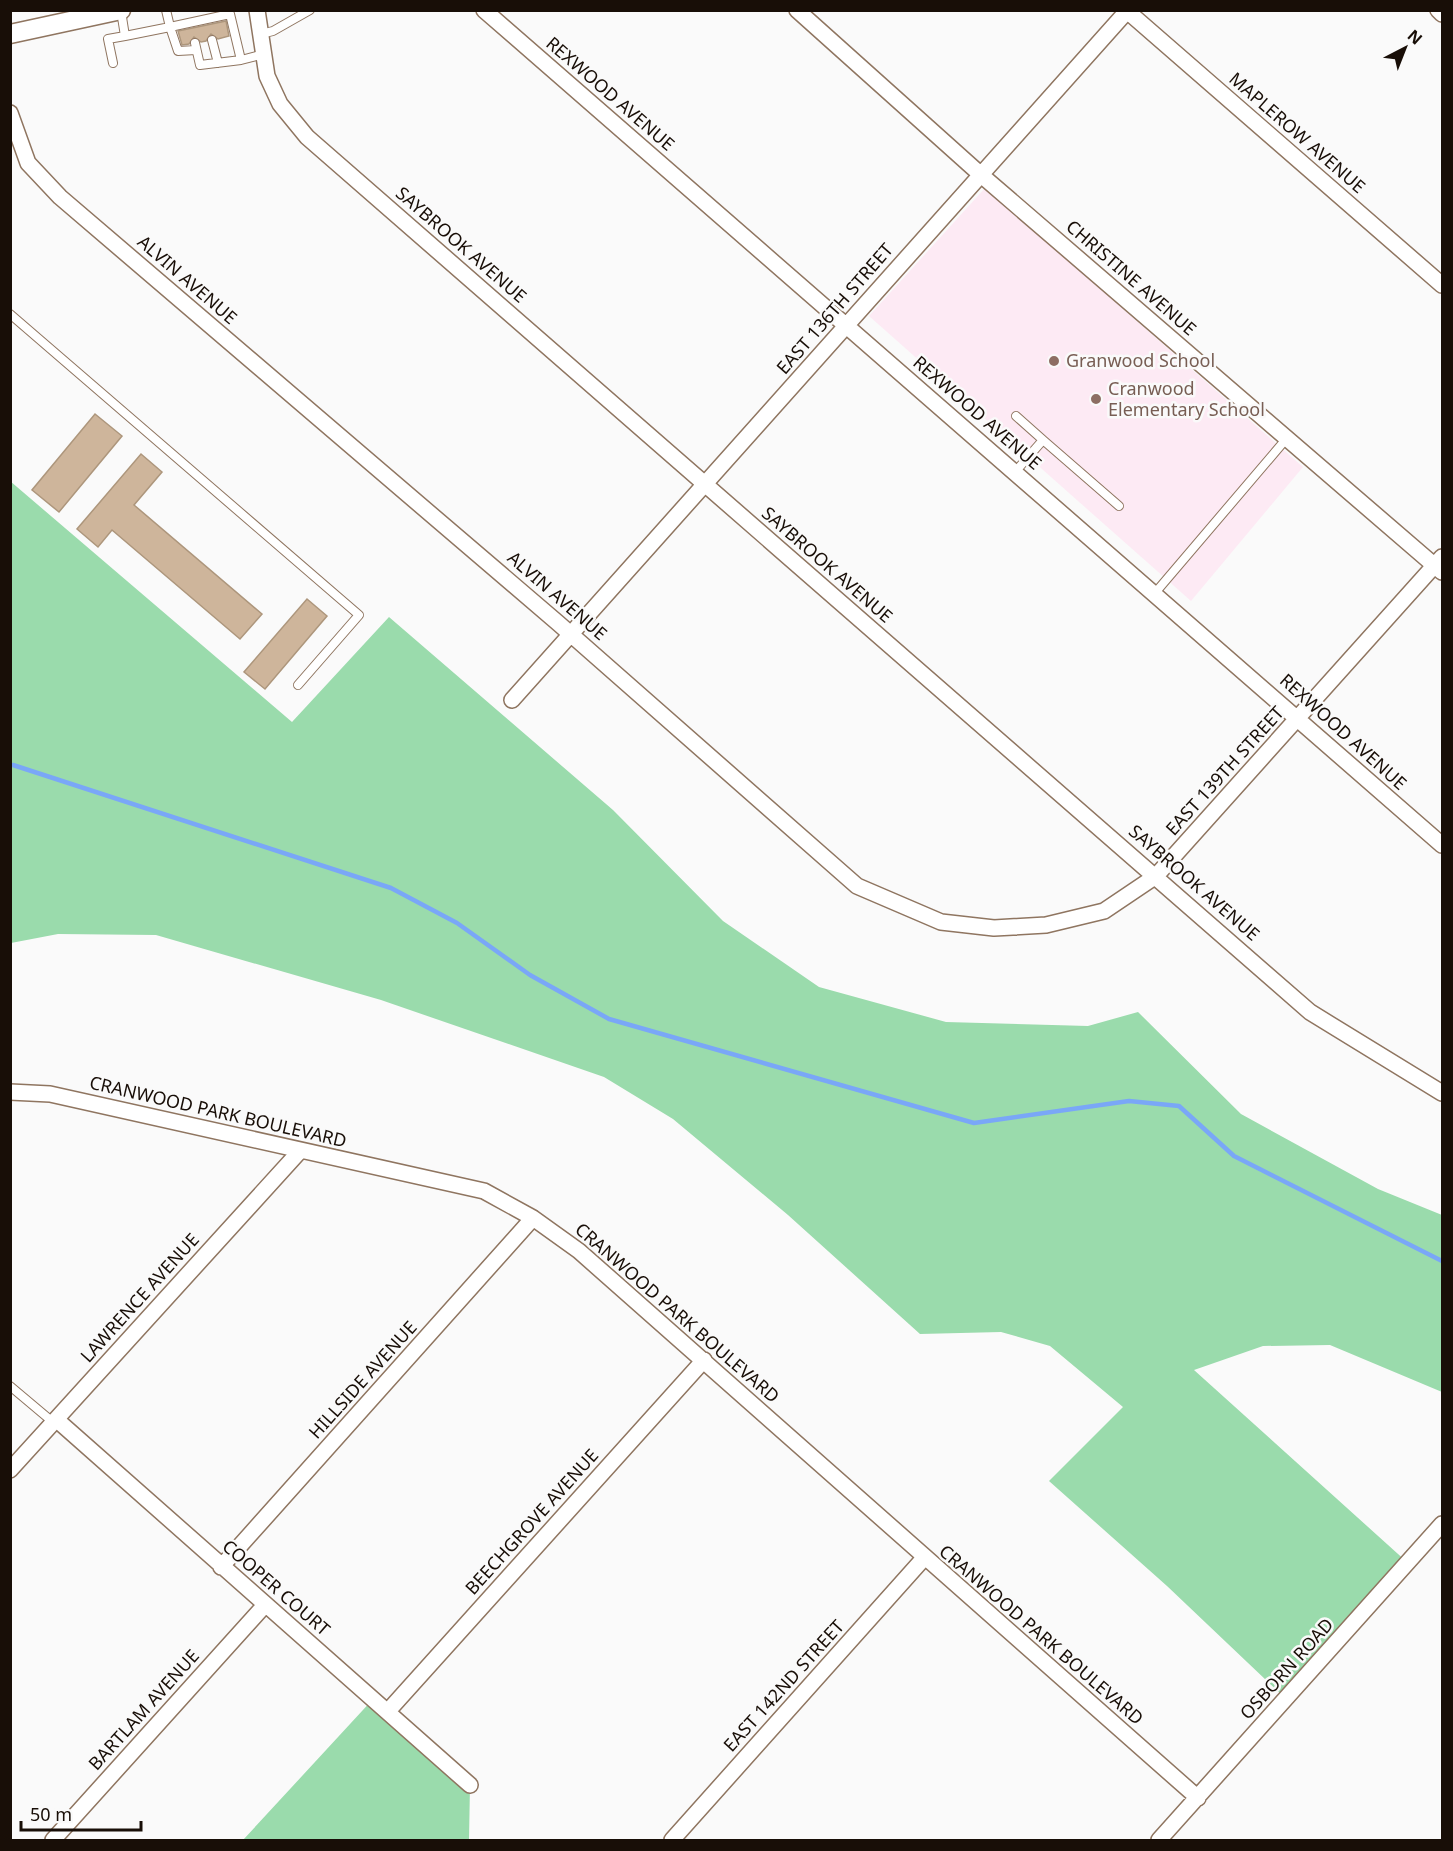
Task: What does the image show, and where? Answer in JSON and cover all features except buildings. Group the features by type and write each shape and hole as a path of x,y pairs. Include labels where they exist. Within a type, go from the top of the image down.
{"street":[{"name":"SAYBROOK AVENUE","path":"257,10 267,76 280,104 307,137 1310,1012 1443,1093"},
{"name":"REXWOOD AVENUE","path":"484,10 1443,845"},
{"name":"CHRISTINE AVENUE","path":"797,10 980,174 1287,438 1440,565"},
{"path":"1438,10 1443,14"},
{"path":"10,34 65,16 121,11"},
{"name":"EAST 136TH STREET","path":"512,700 1127,11"},
{"name":"MAPLEROW AVENUE","path":"1127,11 1443,285"},
{"name":"ALVIN AVENUE","path":"10,113 28,163 60,196 571,634 857,886 941,922 994,928 1046,925 1104,911 1156,876"},
{"name":"EAST 139TH STREET","path":"1156,876 1440,565"},
{"name":"CRANWOOD PARK BOULEVARD","path":"10,1092 50,1094 299,1152 484,1191 533,1218 579,1251 704,1360 924,1558 1198,1798"},
{"name":"LAWRENCE AVENUE","path":"10,1470 299,1152"},
{"name":"HILLSIDE AVENUE","path":"221,1567 533,1218"},
{"name":"BEECHGROVE AVENUE","path":"389,1710 704,1360"},
{"name":"COOPER COURT","path":"55,1422 264,1606 389,1710 470,1785"},
{"name":"OSBORN ROAD","path":"1159,1840 1443,1524"},
{"name":"EAST 142ND STREET","path":"672,1840 924,1558"},
{"name":"BARTLAM AVENUE","path":"53,1840 264,1606"}],"lane":[{"path":"166,10 178,51 196,46 200,65 241,60 264,54"},
{"path":"204,10 207,21"},
{"path":"261,34 273,31 310,10"},
{"path":"121,11 125,36"},
{"path":"114,63 108,39 190,25 230,14 241,60"},
{"path":"212,40 218,63"},
{"path":"10,314 359,615 298,686"},
{"path":"1016,416 1119,506"},
{"path":"1155,593 1287,438"},
{"path":"1015,472 1043,440"},
{"path":"10,1386 55,1422"}],"shaded area":[{"path":"985,188 1303,467 1191,601 869,316"}],"green space":[{"path":"10,481 292,722 389,617 613,810 723,921 819,987 946,1022 1088,1026 1138,1012 1241,1114 1378,1189 1442,1215 1442,1392 1330,1345 1263,1346 1194,1370 1408,1563 1286,1699 1167,1586 1049,1481 1123,1407 1050,1346 1001,1332 920,1334 788,1215 673,1119 604,1077 381,1000 156,935 58,934 11,943"},
{"path":"374,1698 470,1785 469,1840 243,1840"}],"waterway":[{"path":"13,765 391,888 457,923 530,975 609,1019 974,1123 1129,1101 1179,1106 1234,1156 1442,1261"}],"place":[{"name":"Granwood School","path":"1054,361"},
{"name":"Cranwood Elementary School","path":"1096,399"}]}
